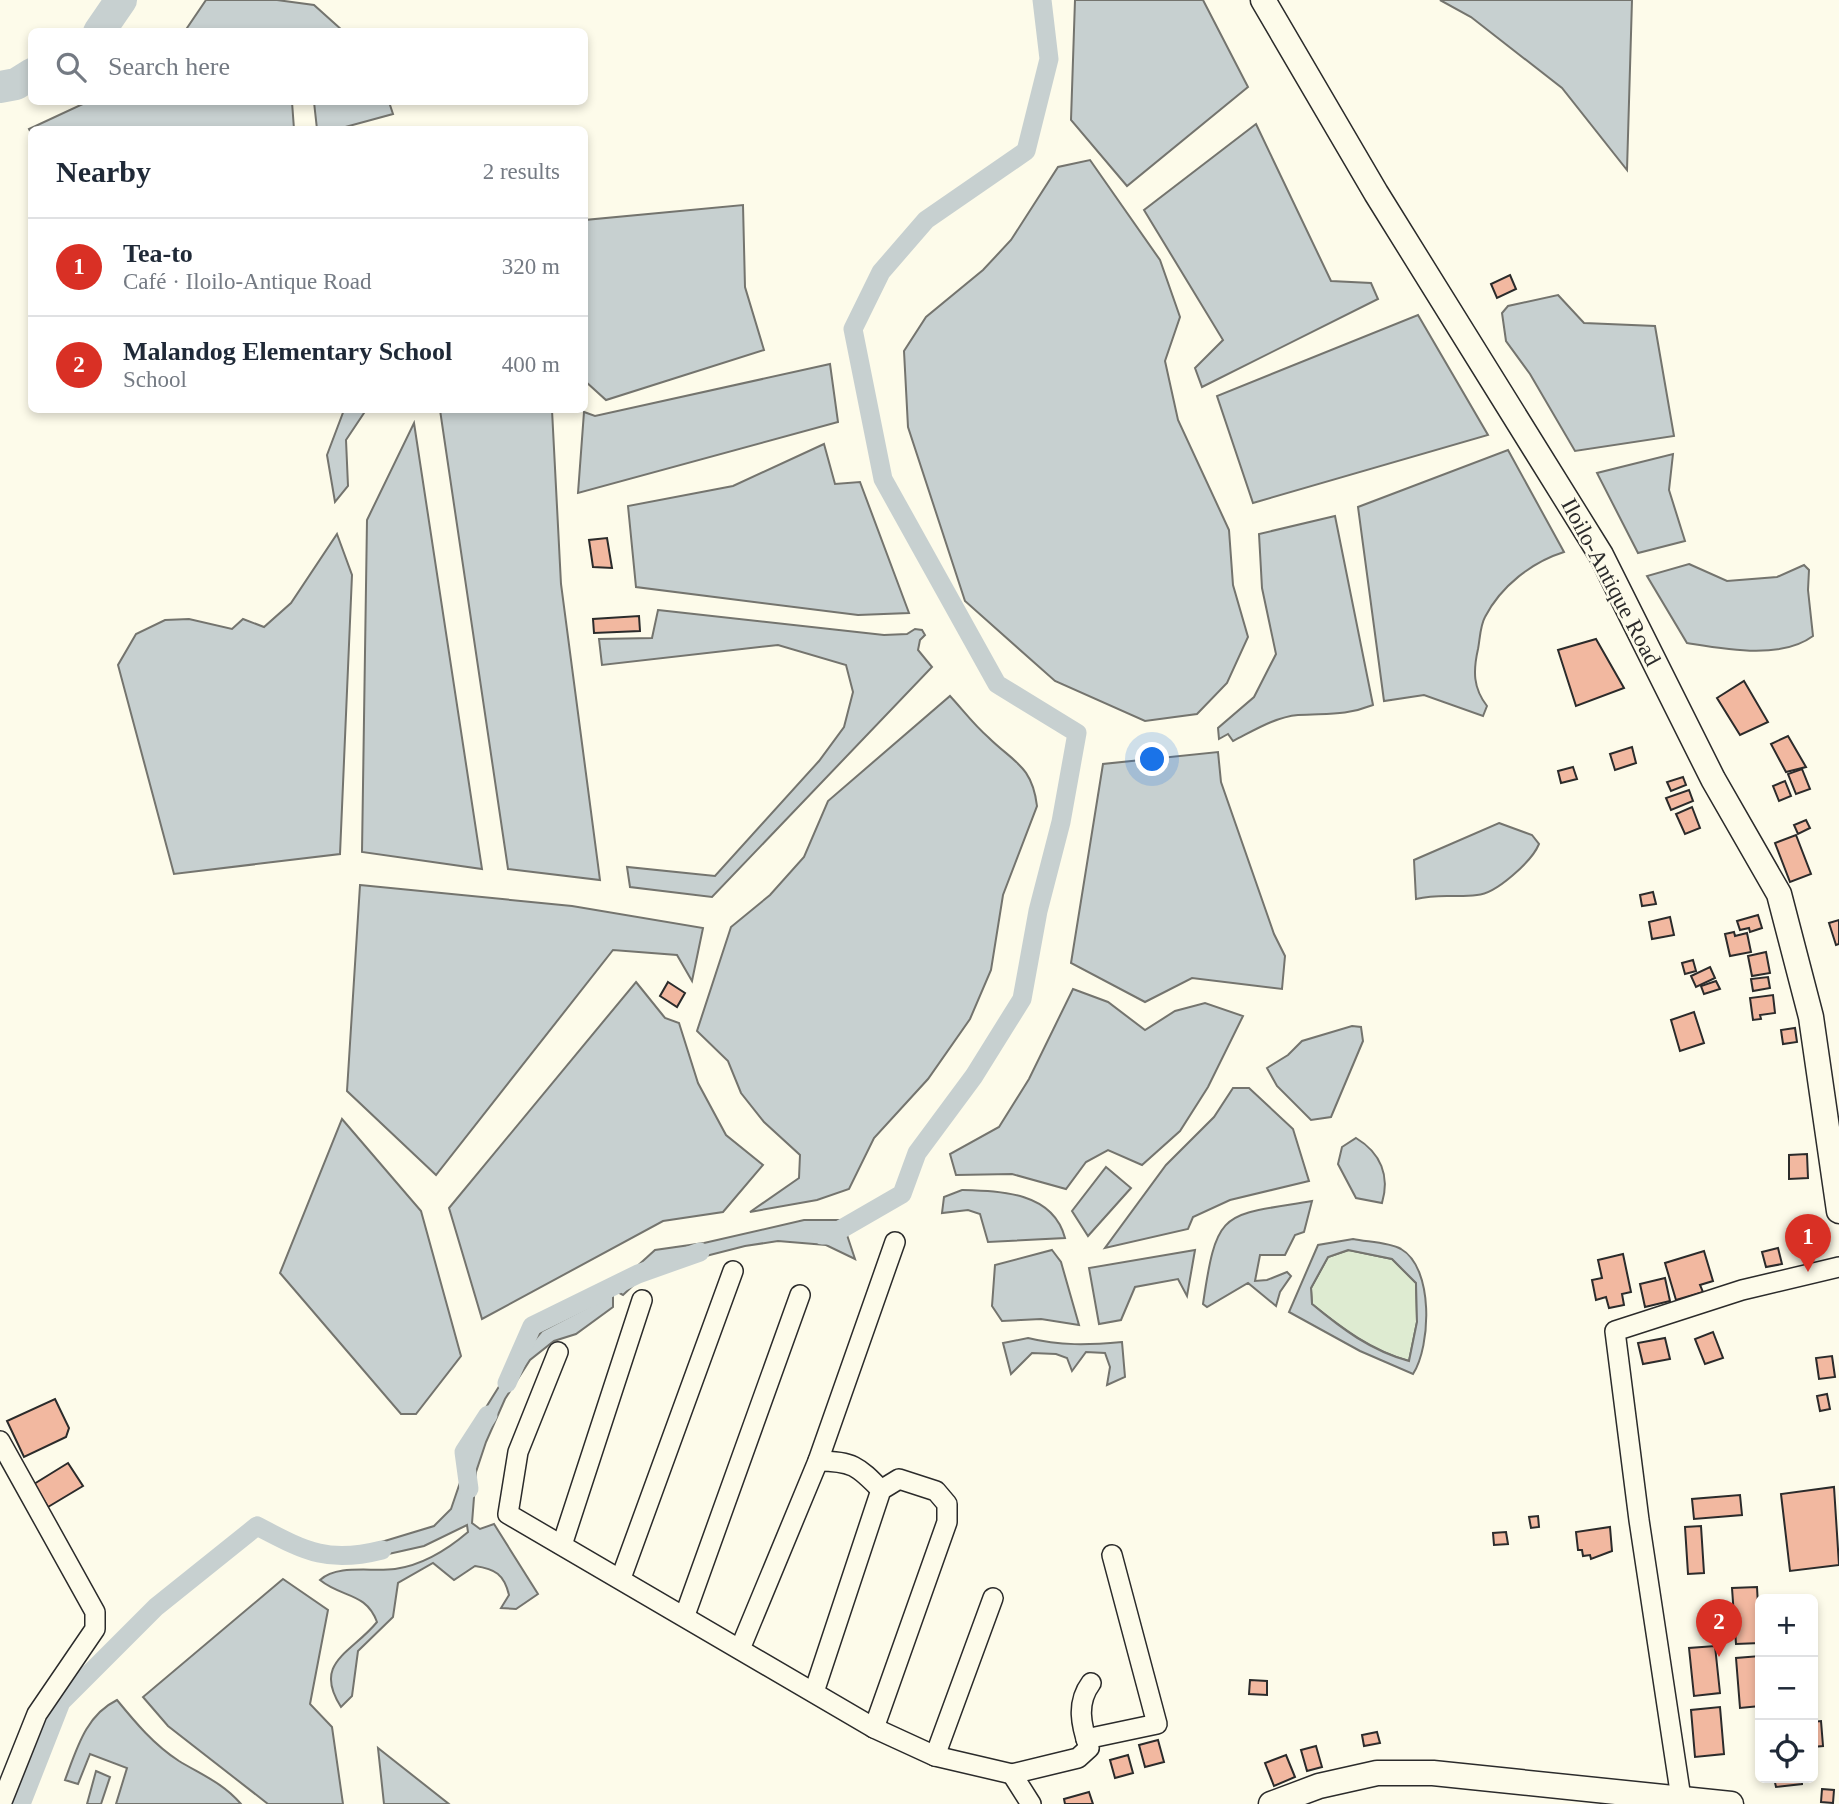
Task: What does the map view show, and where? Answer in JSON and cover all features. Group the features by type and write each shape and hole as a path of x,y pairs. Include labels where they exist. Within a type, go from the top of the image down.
{"main road":[{"name":"Iloilo-Antique Road","path":"1263,0 1376,192 1601,555 1713,779 1779,894 1811,1017 1839,1212"},
{"path":"1271,1804 1319,1786 1377,1773 1433,1773 1731,1804"}],"street":[{"path":"740,1649 818,1461 895,1242"},
{"path":"1681,1798 1639,1520 1615,1331 1742,1290 1839,1267"},
{"path":"621,1578 733,1270"},
{"path":"685,1615 800,1295"},
{"path":"562,1545 642,1300"},
{"path":"558,1352 519,1452 508,1514 685,1615 874,1728 935,1756 1012,1774 1078,1758 1088,1748 1080,1708 1082,1695 1091,1683"},
{"path":"0,1441 95,1612 95,1629 37,1714 1,1804"},
{"path":"818,1461 840,1461 858,1466 881,1490"},
{"path":"814,1692 881,1490 899,1479 936,1491 947,1504 947,1522 874,1728"},
{"path":"1086,1740 1157,1724 1112,1555"},
{"path":"935,1756 993,1598"},
{"path":"1012,1774 1031,1804"}],"green space":[{"path":"1349,1250 1392,1259 1416,1283 1417,1322 1409,1361 1358,1338 1312,1304 1311,1288 1328,1257"}],"shaded area":[{"path":"206,0 277,0 314,5 340,28 187,28"},
{"path":"1075,0 1203,0 1248,87 1127,186 1071,120"},
{"path":"1440,0 1632,0 1627,170 1562,88 1471,17"},
{"path":"81,105 292,105 294,126 35,126"},
{"path":"314,105 390,105 393,114 349,126 317,126"},
{"path":"1256,124 1331,281 1371,283 1378,299 1202,387 1195,368 1223,340 1144,210"},
{"path":"1090,160 1160,260 1180,317 1165,361 1178,420 1229,530 1233,585 1248,637 1227,683 1197,714 1145,721 1055,681 965,601 908,427 904,351 926,317 983,270 1011,240 1058,167"},
{"path":"743,205 745,287 764,350 606,400 588,384 588,220"},
{"path":"1558,295 1584,323 1655,326 1674,436 1575,451 1530,374 1506,341 1502,313 1508,306"},
{"path":"1418,315 1488,435 1253,503 1217,396"},
{"path":"830,364 838,422 578,493 584,413 595,416"},
{"path":"343,413 364,413 346,440 348,486 335,502 327,455"},
{"path":"440,413 552,413 561,584 600,880 508,869"},
{"path":"414,423 482,869 362,852 367,520"},
{"path":"824,444 835,484 860,482 909,613 858,615 636,587 628,506 733,486"},
{"path":"1508,450 1564,552 1540,562 1518,577 1500,595 1485,617 1475,672 1479,693 1487,706 1483,716 1424,695 1384,701 1358,507"},
{"path":"1673,454 1669,490 1685,541 1638,553 1597,473"},
{"path":"1335,516 1373,705 1345,712 1289,716 1233,741 1228,734 1219,739 1218,728 1254,697 1276,654 1262,588 1259,534"},
{"path":"337,534 352,575 340,854 174,874 118,665 136,634 165,620 189,619 232,629 243,619 264,627 291,603"},
{"path":"1689,564 1727,581 1777,577 1804,565 1809,570 1808,590 1813,636 1785,648 1752,651 1687,643 1647,576"},
{"path":"658,610 884,635 922,630 925,635 920,640 918,650 932,667 712,897 630,887 627,867 715,876 819,761 844,727 853,692 846,665 778,645 602,665 599,639 652,638"},
{"path":"950,696 978,728 1026,773 1031,781 1037,806 1003,895 991,970 970,1019 928,1079 874,1138 849,1189 817,1200 750,1212 799,1178 800,1155 764,1122 741,1093 728,1061 697,1031 731,927 770,895 804,857 828,801"},
{"path":"1218,752 1221,782 1274,934 1285,956 1282,989 1192,978 1145,1002 1071,963 1103,764"},
{"path":"1499,823 1532,835 1539,844 1512,876 1485,893 1416,899 1414,860"},
{"path":"360,885 572,906 703,928 692,981 677,955 613,950 436,1175 347,1091"},
{"path":"636,982 665,1018 679,1023 698,1083 726,1135 763,1165 723,1212 663,1221 482,1319 449,1208"},
{"path":"1073,989 1108,1002 1145,1030 1175,1011 1205,1003 1243,1016 1208,1087 1180,1131 1142,1165 1108,1150 1086,1162 1066,1189 1012,1174 956,1175 950,1154 999,1127 1029,1079"},
{"path":"1352,1026 1361,1027 1363,1041 1331,1117 1311,1120 1277,1086 1267,1068 1288,1055 1302,1041"},
{"path":"1233,1088 1249,1088 1293,1129 1309,1181 1230,1200 1193,1217 1188,1229 1105,1248 1166,1165 1214,1117"},
{"path":"342,1119 421,1211 461,1356 416,1414 401,1414 280,1273"},
{"path":"1356,1138 1372,1151 1381,1166 1385,1184 1382,1203 1356,1198 1338,1164 1342,1147"},
{"path":"1106,1167 1131,1188 1088,1236 1072,1211"},
{"path":"962,1190 1009,1193 1037,1203 1049,1211 1059,1223 1065,1238 988,1242 980,1214 968,1210 942,1213 944,1197"},
{"path":"1312,1201 1304,1232 1295,1235 1285,1255 1260,1255 1255,1281 1267,1280 1287,1272 1291,1276 1280,1292 1276,1306 1248,1283 1207,1307 1203,1304 1213,1250 1220,1233 1229,1222 1259,1210"},
{"path":"804,1220 842,1220 855,1259 826,1245 778,1241 702,1257 657,1263 623,1295 612,1289 655,1250 704,1243"},
{"path":"1353,1239 1377,1242 1401,1249 1412,1259 1424,1290 1426,1308 1423,1345 1413,1374 1360,1351 1289,1312 1318,1245","holes":["1348,1250 1392,1259 1416,1283 1417,1322 1409,1361 1395,1357 1358,1338 1312,1304 1311,1288 1328,1257"]},
{"path":"1052,1250 1061,1262 1079,1325 1041,1319 1002,1321 992,1306 995,1265"},
{"path":"1195,1250 1187,1296 1178,1279 1135,1287 1121,1320 1099,1324 1089,1268"},
{"path":"613,1294 613,1307 576,1334 554,1341 530,1360 505,1399 476,1472 472,1523 480,1529 494,1524 538,1594 516,1609 501,1608 509,1595 501,1577 493,1571 475,1566 454,1580 433,1563 398,1583 393,1617 358,1651 352,1696 341,1707 333,1692 333,1669 339,1659 377,1622 367,1605 320,1580 345,1570 395,1569 415,1564 443,1551 468,1532 467,1525 424,1546 362,1560 356,1556 358,1549 434,1526 451,1509 485,1409 508,1372 542,1331"},
{"path":"1028,1338 1075,1344 1122,1342 1125,1377 1107,1385 1110,1367 1105,1353 1086,1352 1072,1371 1067,1358 1056,1354 1032,1353 1011,1374 1003,1343"},
{"path":"283,1579 328,1610 310,1704 332,1727 343,1804 268,1804 168,1726 143,1697"},
{"path":"117,1700 161,1748 220,1785 241,1804 116,1804 127,1768 90,1754 78,1784 65,1780 90,1723 106,1706"},
{"path":"378,1748 449,1804 384,1804"},
{"path":"96,1771 110,1777 101,1804 87,1804"}],"building":[{"path":"1510,275 1516,289 1497,298 1491,284"},
{"path":"607,538 612,568 593,567 589,540"},
{"path":"639,616 640,631 594,633 593,619"},
{"path":"1596,639 1624,688 1576,706 1558,650"},
{"path":"1744,681 1768,722 1740,735 1717,698"},
{"path":"1788,736 1806,767 1786,772 1771,744"},
{"path":"1632,747 1636,763 1615,770 1610,754"},
{"path":"1573,767 1577,779 1561,783 1558,771"},
{"path":"1802,769 1810,789 1796,794 1788,774"},
{"path":"1683,777 1686,785 1671,791 1667,782"},
{"path":"1785,781 1791,796 1779,801 1773,786"},
{"path":"1689,790 1693,801 1671,810 1666,798"},
{"path":"1692,807 1700,828 1685,834 1676,814"},
{"path":"1806,820 1810,828 1798,834 1794,825"},
{"path":"1796,835 1811,874 1790,882 1775,843"},
{"path":"1653,892 1656,904 1642,906 1640,895"},
{"path":"1758,915 1762,928 1750,932 1749,928 1740,930 1737,921"},
{"path":"1670,917 1674,935 1652,939 1649,922"},
{"path":"1839,920 1839,944 1836,945 1829,923"},
{"path":"1734,932 1735,936 1747,933 1751,952 1730,956 1725,934"},
{"path":"1766,952 1770,973 1752,976 1748,956"},
{"path":"1693,960 1696,971 1685,974 1682,963"},
{"path":"1710,967 1715,978 1696,987 1691,976"},
{"path":"1768,977 1770,988 1753,991 1751,979"},
{"path":"1716,981 1720,989 1704,994 1701,986"},
{"path":"668,982 685,993 677,1007 660,996"},
{"path":"1773,995 1775,1013 1760,1015 1761,1019 1753,1020 1750,998"},
{"path":"1694,1012 1704,1043 1680,1051 1671,1020"},
{"path":"1795,1028 1797,1042 1783,1044 1781,1030"},
{"path":"1807,1154 1808,1178 1789,1179 1789,1155"},
{"path":"1778,1248 1782,1264 1766,1267 1762,1252"},
{"path":"1704,1251 1713,1281 1700,1285 1703,1292 1676,1300 1665,1263"},
{"path":"1623,1254 1631,1292 1622,1294 1624,1305 1609,1308 1606,1297 1596,1300 1592,1280 1602,1278 1598,1260"},
{"path":"1665,1278 1670,1301 1645,1307 1640,1284"},
{"path":"1713,1332 1723,1358 1705,1364 1695,1339"},
{"path":"1665,1338 1670,1359 1643,1364 1638,1343"},
{"path":"1832,1356 1835,1377 1819,1379 1816,1358"},
{"path":"1827,1394 1830,1409 1820,1411 1817,1396"},
{"path":"55,1399 69,1428 66,1437 24,1457 7,1421"},
{"path":"68,1463 83,1486 48,1507 34,1484"},
{"path":"1834,1487 1839,1565 1790,1571 1781,1494"},
{"path":"1740,1495 1742,1515 1694,1519 1692,1499"},
{"path":"1538,1516 1539,1527 1531,1528 1529,1517"},
{"path":"1701,1526 1704,1573 1688,1574 1685,1527"},
{"path":"1610,1527 1612,1551 1591,1559 1590,1555 1583,1556 1582,1550 1578,1550 1576,1532"},
{"path":"1506,1532 1508,1544 1494,1545 1493,1533"},
{"path":"1757,1587 1755,1643 1736,1644 1732,1588"},
{"path":"1715,1646 1720,1693 1694,1696 1689,1648"},
{"path":"1755,1656 1755,1706 1740,1708 1736,1658"},
{"path":"1250,1680 1267,1681 1267,1695 1249,1694"},
{"path":"1720,1707 1724,1754 1695,1757 1691,1710"},
{"path":"1818,1721 1821,1721 1823,1746 1818,1746"},
{"path":"1377,1732 1380,1743 1364,1746 1362,1735"},
{"path":"1158,1740 1164,1762 1145,1767 1139,1745"},
{"path":"1316,1746 1322,1767 1307,1771 1301,1750"},
{"path":"1128,1755 1133,1773 1115,1778 1110,1760"},
{"path":"1286,1755 1295,1777 1274,1786 1265,1763"},
{"path":"1775,1783 1802,1783 1802,1784 1776,1787"},
{"path":"1822,1789 1834,1790 1833,1803 1821,1802"},
{"path":"1089,1792 1093,1804 1065,1804 1064,1799"}],"waterway":[{"path":"102,28 121,0"},
{"path":"822,1235 831,1235 902,1194 917,1153 974,1076 1022,999 1038,911 1061,822 1077,733 997,684 883,479 853,329 881,272 926,220 1026,151 1049,59 1042,0"},
{"path":"0,87 16,84 28,76"},
{"path":"507,1383 532,1326 638,1274 700,1252"},
{"path":"469,1489 464,1452 488,1415"},
{"path":"21,1804 61,1702 156,1607 257,1526 317,1553 346,1556 382,1550"}],"place":[{"name":"Tea-to","path":"1808,1272"},
{"name":"Malandog Elementary School","path":"1719,1657"}]}
